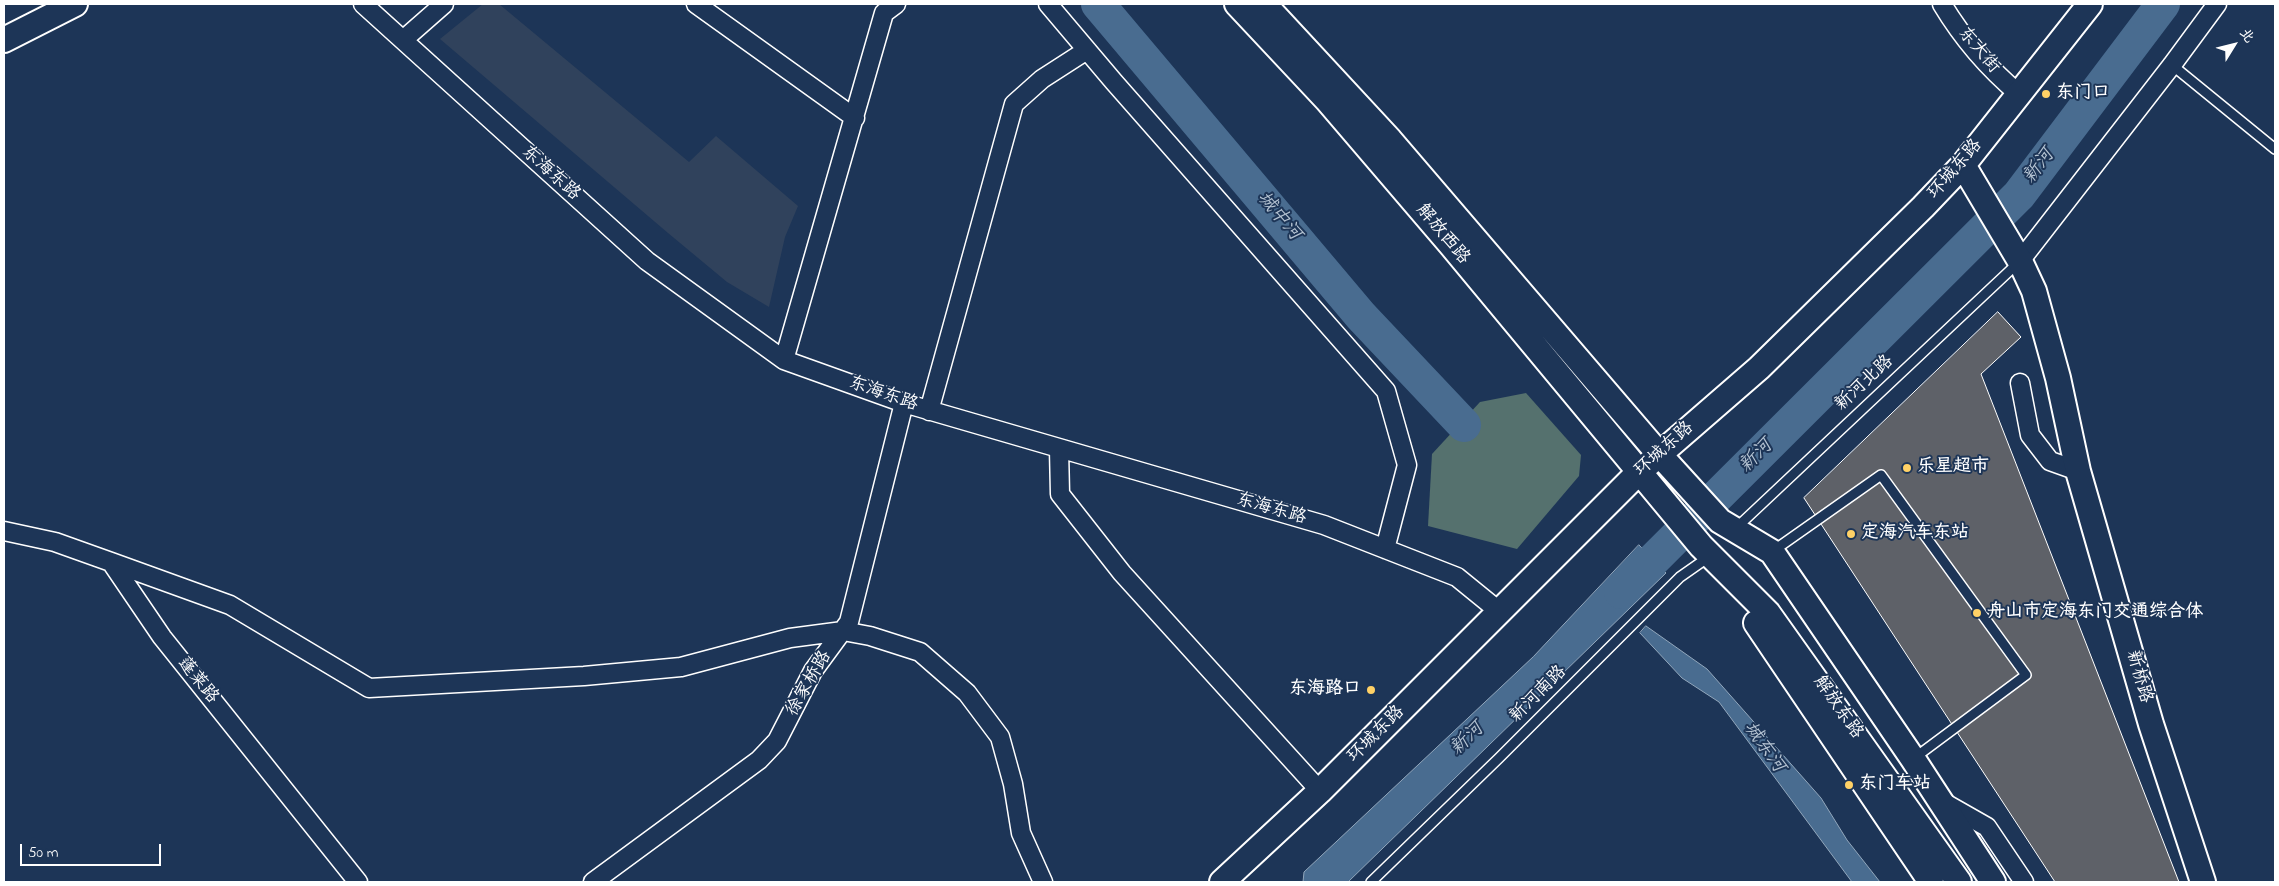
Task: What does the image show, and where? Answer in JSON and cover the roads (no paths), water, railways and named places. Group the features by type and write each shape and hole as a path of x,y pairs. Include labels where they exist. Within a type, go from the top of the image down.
{"street":[{"path":"4,40 74,4"},
{"name":"东海东路","path":"363,4 647,261 784,360 929,411 1324,525 1457,577 1500,612"},
{"path":"403,40 444,4"},
{"path":"696,4 854,118"},
{"path":"784,360 884,13 896,4"},
{"path":"1048,4 1386,391 1407,465 1385,549"},
{"name":"解放西路","path":"1237,4 1327,100 1451,245 1638,473 1706,551"},
{"path":"1264,4 1390,140 1690,488 1727,526 1772,552 1913,759 1993,882"},
{"name":"东大街","path":"1942,4 1977,54 1995,74 2019,94"},
{"name":"环城东路","path":"1222,882 1320,791 1638,473 1759,368 1963,165 2090,4"},
{"path":"2020,261 2217,4"},
{"path":"929,411 1014,104 1042,79 1087,50"},
{"name":"新桥路","path":"1963,165 2020,261 2034,291 2058,378 2078,471 2151,724 2203,882"},
{"path":"2020,383 2030,435 2050,461 2078,471"},
{"name":"徐家桥路","path":"593,882 759,760 778,741 813,670 849,622 904,403"},
{"path":"1060,448 1060,494 1122,572 1320,791"},
{"path":"4,531 55,542 230,604 369,688 574,676 681,667 790,638 843,631 870,636 920,652 967,693 1000,737 1013,784 1021,833 1044,882"},
{"path":"1706,551 1931,882"},
{"name":"解放东路","path":"1706,551 1768,613 1958,882"},
{"name":"蓬莱路","path":"111,562 162,637 358,882"},
{"path":"1914,818 1939,800"},
{"path":"1939,800 1987,827 2024,882"}],"lane":[{"path":"2172,65 2275,149"},
{"name":"新河北路","path":"1727,526 2020,261"},
{"path":"1772,552 1881,475 2026,675 1913,759"},
{"name":"新河南路","path":"1371,882 1499,758 1706,551"}],"water":[{"name":"新河","path":"1639,545 1666,573 1348,882 1303,882 1304,872 1533,657"},
{"name":"城东河","path":"1646,626 1707,669 1821,798 1847,840 1880,882 1852,882 1719,702 1682,678 1640,633"}],"waterway":[{"name":"城中河","path":"1098,4 1361,316 1464,425"},
{"name":"新河","path":"1621,592 2019,195 2163,4"}],"place":[{"name":"东门口","path":"2046,94"},
{"name":"乐星超市","path":"1907,468"},
{"name":"定海汽车东站","path":"1851,534"},
{"name":"舟山市定海东门交通综合体","path":"1977,613"},
{"name":"东海路口","path":"1371,690"},
{"name":"东门车站","path":"1849,785"}]}
